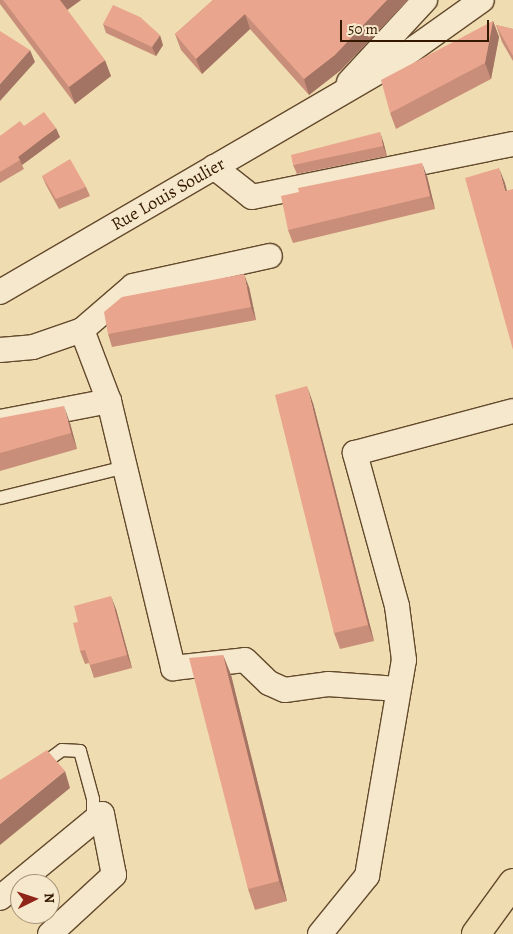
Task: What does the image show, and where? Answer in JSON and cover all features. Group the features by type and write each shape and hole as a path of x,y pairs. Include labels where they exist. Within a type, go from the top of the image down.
{"highway":[{"path":"476,934 513,883"}],"street":[{"name":"Rue Louis Soulier","path":"337,96 425,0"},
{"name":"Rue Louis Soulier","path":"0,292 337,96 482,0"},
{"path":"214,167 252,197 513,144"},
{"path":"0,350 33,347 82,330 133,286 270,256"},
{"path":"82,330 109,401 173,668 245,660 269,683 285,690 328,684 398,689"},
{"path":"0,422 109,401"},
{"path":"320,934 366,876 404,660 397,606 355,453 513,411"},
{"path":"0,898 102,814 114,875 50,934"}],"lane":[{"path":"0,498 125,467"},
{"path":"31,772 62,750 80,751 93,799 93,821"}],"building":[{"path":"3,0 60,0 105,60 69,87"},
{"path":"213,0 387,0 335,55 304,79 245,14 196,59 175,34"},
{"path":"113,5 140,17 160,35 152,47 103,24"},
{"path":"493,21 485,63 390,113 381,80"},
{"path":"496,25 513,29 513,56"},
{"path":"0,31 30,50 0,84"},
{"path":"44,112 56,128 18,157 20,160 0,172 0,136 20,121 24,126"},
{"path":"380,132 383,146 293,165 291,155"},
{"path":"70,159 86,187 56,199 42,176"},
{"path":"422,163 430,196 288,230 281,196 299,192 298,188"},
{"path":"499,168 505,191 513,189 513,350 465,178"},
{"path":"244,274 251,307 108,334 104,312 122,297"},
{"path":"307,386 368,625 334,633 275,395"},
{"path":"64,406 71,433 0,453 0,418"},
{"path":"111,596 127,655 90,665 85,650 80,651 73,623 78,622 74,606"},
{"path":"223,655 279,881 248,889 189,658"},
{"path":"47,750 65,771 0,824 0,780"}]}
